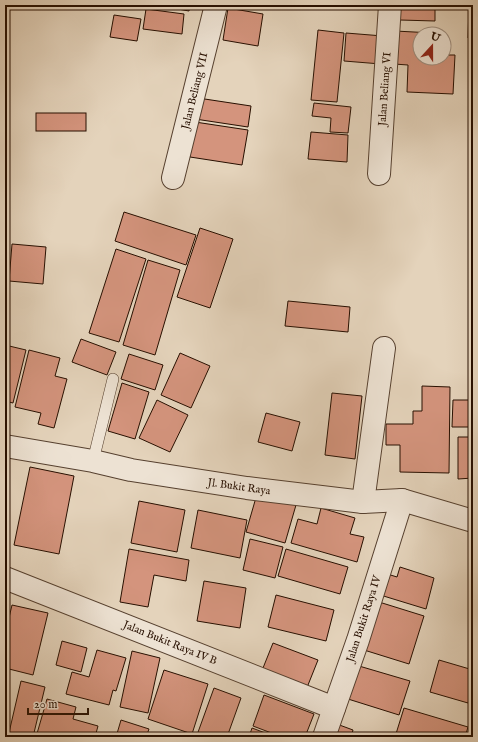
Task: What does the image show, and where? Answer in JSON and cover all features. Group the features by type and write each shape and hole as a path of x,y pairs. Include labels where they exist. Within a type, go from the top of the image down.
{"street":[{"name":"Jalan Beliang VII","path":"173,178 216,5"},
{"name":"Jalan Beliang VI","path":"379,174 390,5"},
{"path":"363,502 384,348"},
{"name":"Jl. Bukit Raya","path":"5,446 93,461 131,470 247,488 363,502 402,500 473,521"},
{"name":"Jalan Bukit Raya IV","path":"324,737 358,640 402,500"},
{"name":"Jalan Bukit Raya IV B","path":"5,578 334,708"}],"lane":[{"path":"93,461 113,379"}],"building":[{"path":"161,5 190,5 189,11"},
{"path":"400,5 435,5 435,21 400,20"},
{"path":"469,5 473,5 473,38 468,38"},
{"path":"228,8 263,14 258,46 223,40"},
{"path":"146,9 184,14 182,34 143,29"},
{"path":"114,15 141,19 137,41 110,37"},
{"path":"318,30 344,33 337,102 311,100"},
{"path":"395,31 412,32 412,66 452,66 452,55 455,55 453,94 407,92 408,65 394,64"},
{"path":"346,33 383,36 381,64 344,61"},
{"path":"198,98 251,106 248,127 195,119"},
{"path":"314,103 351,107 348,133 330,132 331,118 312,116"},
{"path":"36,113 86,113 86,131 36,131"},
{"path":"195,122 248,130 242,165 190,157"},
{"path":"311,132 348,135 347,162 308,159"},
{"path":"124,212 196,235 186,265 115,241"},
{"path":"200,228 233,239 210,308 177,297"},
{"path":"12,244 46,247 43,284 9,281"},
{"path":"116,249 146,259 119,342 89,333"},
{"path":"148,260 180,270 155,355 123,345"},
{"path":"288,301 350,307 348,332 285,326"},
{"path":"81,339 116,352 107,375 72,362"},
{"path":"5,345 26,350 13,403 5,401"},
{"path":"29,350 60,358 55,376 67,379 54,428 38,424 41,413 15,407"},
{"path":"180,353 210,366 191,408 161,395"},
{"path":"129,354 163,365 155,390 121,379"},
{"path":"122,383 149,392 135,439 108,431"},
{"path":"422,386 450,387 449,473 400,472 400,445 386,445 386,424 413,424 413,411 422,411"},
{"path":"332,393 362,396 355,459 325,455"},
{"path":"157,400 188,415 170,452 139,438"},
{"path":"453,400 473,400 473,427 452,427"},
{"path":"266,413 300,422 292,451 258,442"},
{"path":"458,437 473,437 473,478 458,479"},
{"path":"30,467 74,476 59,554 14,545"},
{"path":"257,494 296,505 285,543 246,532"},
{"path":"139,501 185,510 177,552 131,543"},
{"path":"321,508 355,518 350,534 364,537 357,562 291,543 298,519 317,524"},
{"path":"198,510 247,520 240,558 191,548"},
{"path":"250,539 283,547 275,578 243,570"},
{"path":"129,549 189,560 186,581 154,575 148,607 120,602"},
{"path":"286,549 348,567 340,594 278,576"},
{"path":"400,567 434,578 426,609 377,594 384,573 397,577"},
{"path":"204,581 246,588 240,628 197,621"},
{"path":"276,595 334,610 326,641 268,627"},
{"path":"379,602 424,616 409,664 364,650"},
{"path":"12,605 48,613 33,675 5,668 5,635"},
{"path":"62,641 87,648 81,672 56,665"},
{"path":"273,643 318,660 306,690 261,673"},
{"path":"97,650 126,658 116,691 113,690 109,705 66,694 72,672 89,677"},
{"path":"132,651 160,658 148,713 120,707"},
{"path":"439,660 473,670 473,686 468,703 430,692"},
{"path":"359,666 410,681 399,715 348,699"},
{"path":"164,670 208,684 192,734 148,719"},
{"path":"21,681 45,687 33,737 8,737"},
{"path":"214,688 241,698 227,737 202,737 197,735"},
{"path":"264,695 314,714 305,737 282,737 253,726"},
{"path":"47,699 76,707 73,719 98,726 95,737 36,737"},
{"path":"404,708 468,727 465,737 395,737"},
{"path":"121,720 149,729 146,737 116,737"},
{"path":"334,723 353,730 351,737 330,737"},
{"path":"252,728 276,737 249,737"}]}
